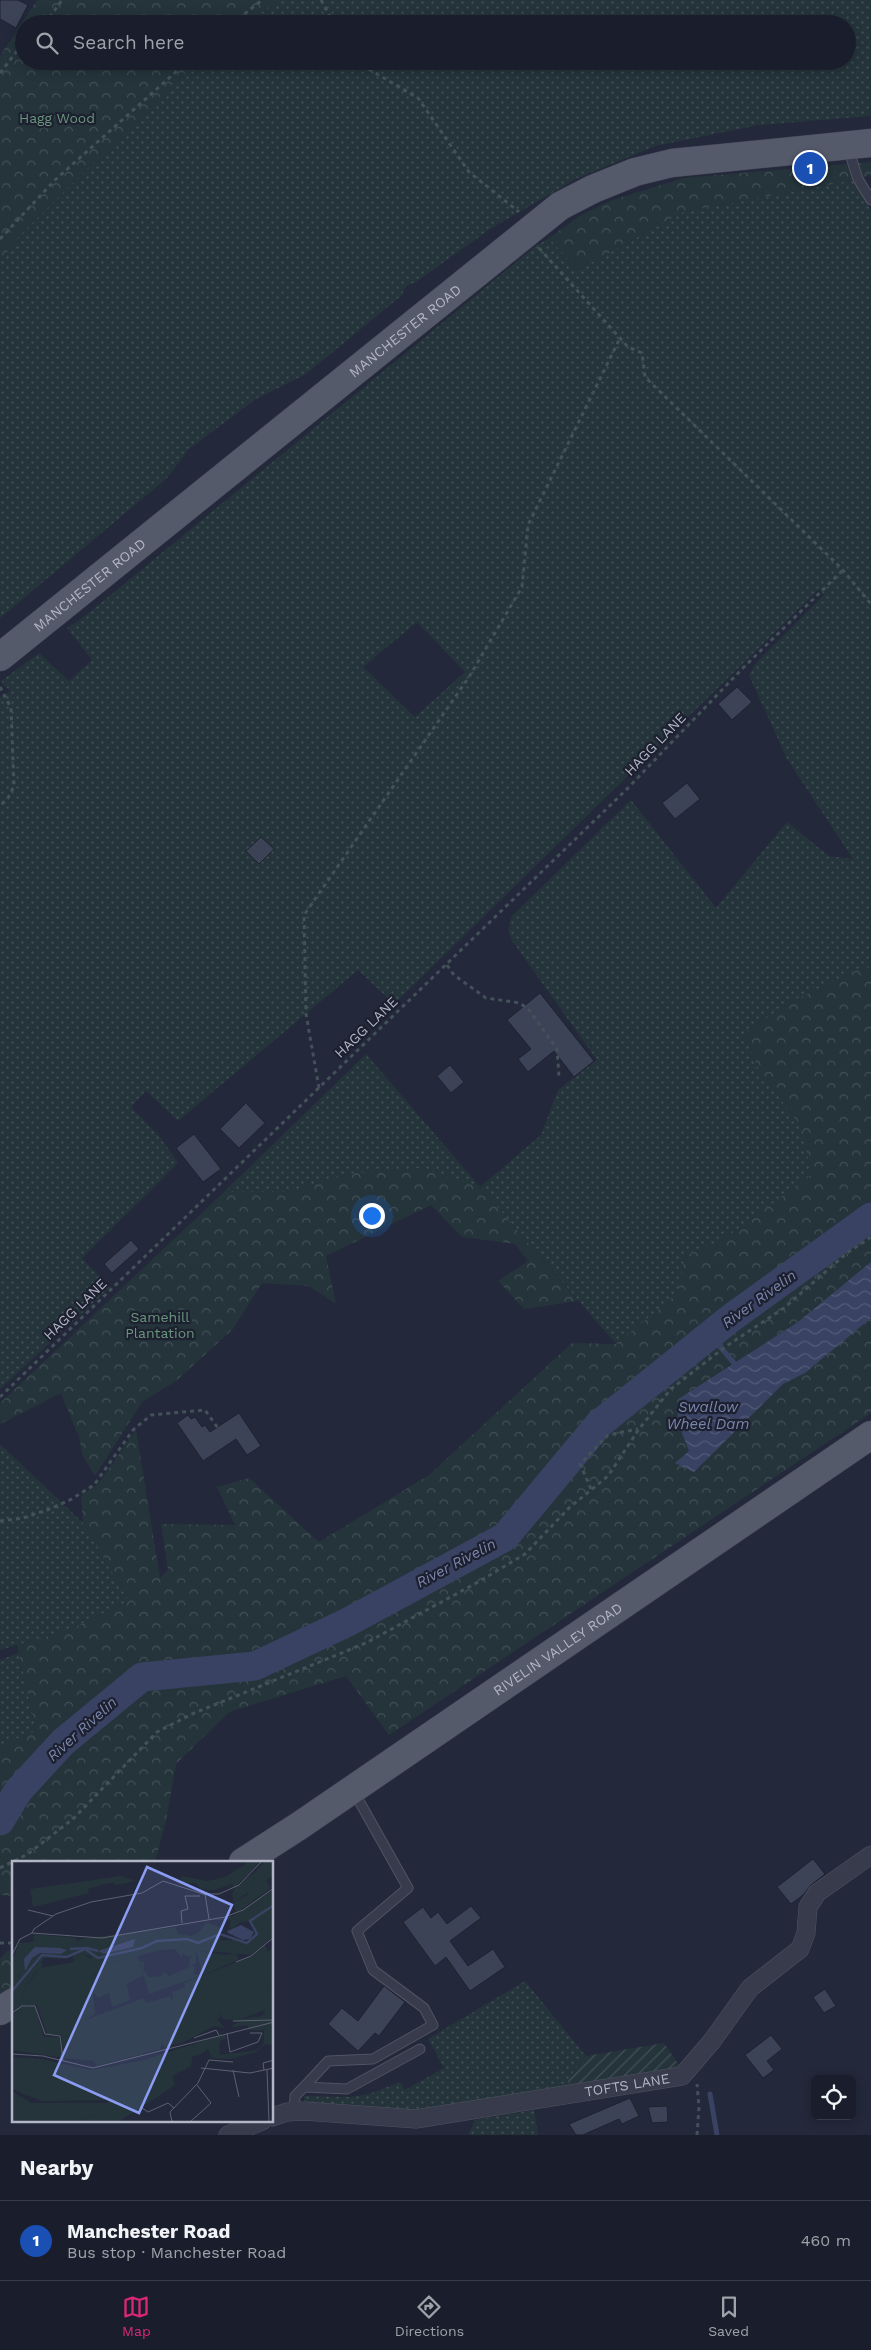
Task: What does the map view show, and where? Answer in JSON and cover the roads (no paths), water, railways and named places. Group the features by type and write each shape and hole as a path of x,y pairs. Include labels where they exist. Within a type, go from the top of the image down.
{"main road":[{"name":"MANCHESTER ROAD","path":"0,657 524,221 560,206 594,188 635,172 672,163 859,145"},
{"name":"RIVELIN VALLEY ROAD","path":"244,1861 871,1435"},
{"path":"0,2012 12,2003"}],"street":[{"name":"TOFTS LANE","path":"274,2117 294,2112 416,2119 682,2076 712,2041 750,1988 800,1949 806,1933 808,1907 817,1893 871,1855"},
{"path":"228,2135 260,2122"}],"lane":[{"path":"859,145 858,179 871,200"},
{"path":"294,2112 294,2096 328,2061 373,2059 433,2025 424,2008 373,1970 357,1931 408,1888 352,1789"},
{"path":"304,2087 347,2090 420,2049"}],"water":[{"name":"Swallow Wheel Dam","path":"871,1262 871,1318 805,1373 783,1384 694,1472 675,1463 689,1451 677,1420 680,1398 798,1322"}],"waterway":[{"name":"River Rivelin","path":"0,1821 18,1791 63,1742 142,1677 255,1666 348,1622 505,1537 599,1424 731,1318 871,1217"},
{"path":"710,1335 734,1363"},
{"path":"710,2094 717,2135"}],"place":[{"name":"Manchester Road","path":"810,168"}],"park label":[{"name":"Hagg Wood","path":"57,118"},
{"name":"Samehill Plantation","path":"160,1325"}]}
